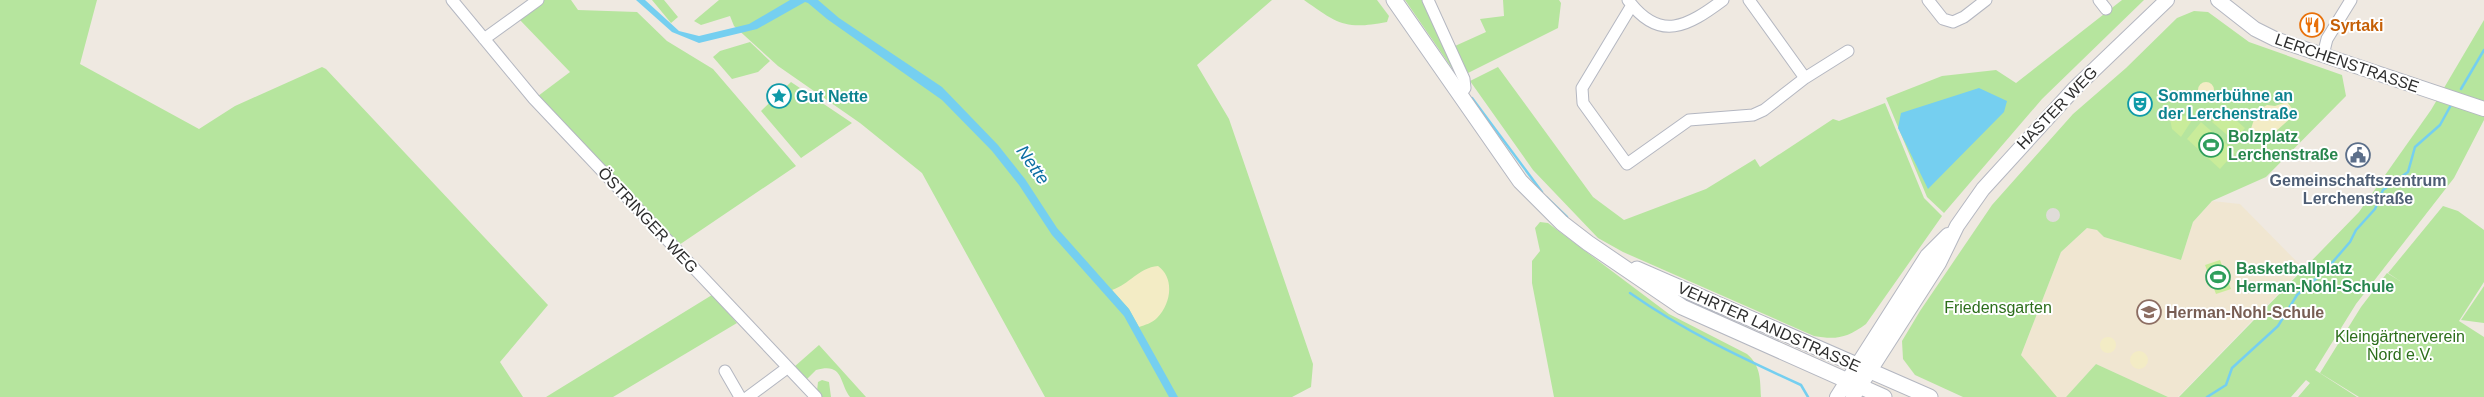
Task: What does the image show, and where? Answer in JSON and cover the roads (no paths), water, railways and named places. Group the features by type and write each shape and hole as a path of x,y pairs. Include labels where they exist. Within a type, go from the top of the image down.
{"main road":[{"name":"VEHRTER LANDSTRASSE","path":"1394,0 1520,181 1538,201 1588,243 1682,307 1853,388 1884,397"},
{"name":"VEHRTER LANDSTRASSE","path":"1608,257 1930,397"}],"street":[{"name":"ÖSTRINGER WEG","path":"452,0 534,99 816,397"},
{"path":"484,39 538,0"},
{"path":"1723,0 1699,17 1680,26 1665,27 1643,17 1630,2 1582,88 1583,103 1627,164 1689,120 1753,115 1764,110 1805,78 1848,51"},
{"path":"1749,0 1805,78"},
{"path":"1928,0 1943,19 1953,22 1964,17 1986,0"},
{"name":"HASTER WEG","path":"1837,397 1853,388 1927,256 1957,226 1983,189 2014,153 2096,67 2166,0"},
{"name":"LERCHENSTRASSE","path":"2218,0 2255,29 2275,39 2484,109"},
{"path":"2323,55 2327,40 2351,0"},
{"path":"1430,4 1464,79 1465,88 1460,95"},
{"path":"725,371 747,397 787,368"}],"water":[{"path":"636,0 645,0 679,31 699,36 749,24 790,0 818,0 839,18 942,87 998,145 1025,179 1057,228 1129,309 1178,397 1169,397 1124,316 1052,235 1019,185 992,151 942,100 805,2 757,29 699,43 672,32"},
{"path":"1979,88 2007,101 2004,112 1928,189 1898,128 1901,113"}],"waterway":[{"path":"2461,89 2484,50"},
{"path":"1472,98 1542,192"},
{"path":"2207,397 2226,385 2232,368 2278,326 2297,295 2324,272 2350,242 2356,230 2375,209 2383,190 2408,172 2415,147 2440,125 2451,105"},
{"path":"1546,197 1567,217"},
{"path":"1630,293 1692,332 1801,385 1808,397"}],"place":[{"name":"Syrtaki","path":"2312,25"},
{"name":"Gut Nette","path":"779,96"},
{"name":"Sommerbühne an der Lerchenstraße","path":"2140,104"},
{"name":"Bolzplatz Lerchenstraße","path":"2211,145"},
{"name":"Gemeinschaftszentrum Lerchenstraße","path":"2358,155"},
{"name":"Basketballplatz Herman-Nohl-Schule","path":"2218,277"},
{"name":"Herman-Nohl-Schule","path":"2149,312"}],"water label":[{"name":"Nette","path":"1033,165"}],"park label":[{"name":"Friedensgarten","path":"1998,307"},
{"name":"Kleingärtnerverein Nord e.V.","path":"2400,345"}]}
